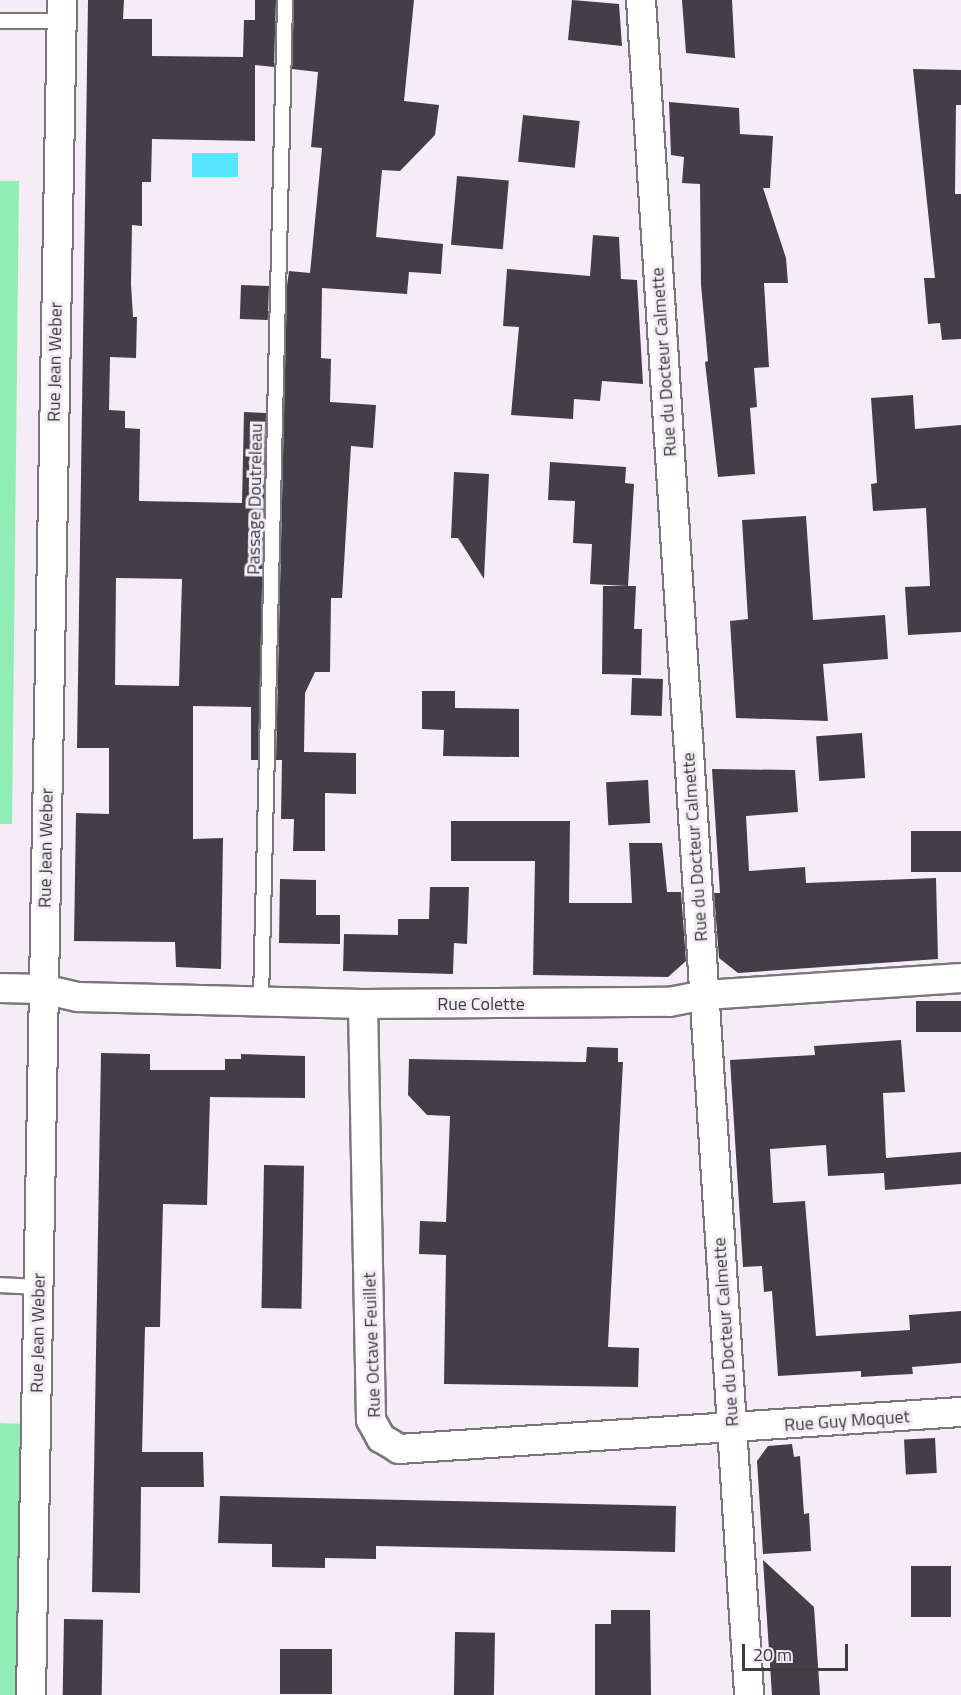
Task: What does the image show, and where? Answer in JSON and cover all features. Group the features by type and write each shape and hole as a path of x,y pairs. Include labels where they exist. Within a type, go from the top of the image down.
{"street":[{"name":"Rue du Docteur Calmette","path":"641,0 749,1695"},
{"name":"Rue Jean Weber","path":"31,1695 62,11"},
{"name":"Rue Colette","path":"0,988 43,989 78,997 261,999 363,1005 669,1002 705,995 961,978"},
{"name":"Rue Octave Feuillet","path":"363,1005 371,1420 381,1438 399,1449 732,1429"},
{"name":"Rue Guy Moquet","path":"732,1429 961,1412"}],"lane":[{"name":"Passage Doutreleau","path":"261,999 285,0"},
{"path":"0,21 62,11"},
{"path":"0,1285 38,1287"}],"green space":[{"path":"0,181 19,181 12,824 0,824"},
{"path":"0,1423 24,1424 20,1695 0,1695"}],"water":[{"path":"192,153 238,153 238,177 192,177"}],"building":[{"path":"88,0 124,0 123,19 152,19 152,56 243,57 244,20 255,20 255,0 276,0 274,67 255,65 255,141 152,139 151,182 142,182 142,226 132,225 131,284 133,317 137,317 136,358 110,357 109,410 125,411 125,428 140,429 139,501 242,503 244,412 266,413 258,760 251,760 251,707 193,706 193,839 223,838 221,969 176,967 175,942 74,941 76,813 109,814 109,748 77,748","holes":["116,578 182,579 179,686 115,685"]},
{"path":"294,0 414,0 404,101 439,105 435,135 400,171 382,170 376,237 443,244 441,274 409,272 407,294 322,288 321,358 331,359 330,402 376,405 373,448 351,446 342,598 331,598 330,672 315,672 305,693 304,752 356,753 356,794 325,793 325,851 293,851 294,819 281,819 282,760 276,760 287,286 289,271 310,273 322,148 311,147 318,72 292,69"},
{"path":"572,0 619,4 622,46 568,40"},
{"path":"682,0 732,0 735,58 686,53"},
{"path":"913,69 961,70 961,105 956,105 955,194 961,194 961,339 942,340 940,323 928,324 924,278 935,278"},
{"path":"669,102 739,108 740,134 773,136 770,188 763,188 786,258 788,283 764,283 769,367 754,368 757,407 750,408 755,474 718,477 705,362 708,361 701,285 700,184 682,183 684,157 671,155"},
{"path":"523,115 580,121 575,168 518,162"},
{"path":"457,176 509,181 503,249 451,245"},
{"path":"593,235 619,237 621,279 637,280 643,384 602,381 600,401 574,399 573,419 511,415 519,327 503,326 507,269 590,276"},
{"path":"241,285 269,286 268,320 240,319"},
{"path":"913,395 915,429 961,425 961,632 908,635 905,587 930,586 926,508 873,511 871,484 877,483 871,398"},
{"path":"550,462 626,467 625,483 634,484 628,586 590,584 592,544 573,543 575,501 548,500"},
{"path":"454,472 489,474 484,579 458,538 451,538"},
{"path":"806,516 813,620 885,615 888,659 823,664 828,721 736,718 730,621 748,619 742,520"},
{"path":"603,586 636,586 634,629 642,629 641,675 602,674"},
{"path":"632,678 663,679 662,716 631,715"},
{"path":"422,691 455,691 455,708 519,709 519,757 443,756 444,730 422,729"},
{"path":"862,733 865,778 819,781 816,736"},
{"path":"712,769 795,770 798,812 746,816 749,871 805,867 806,883 936,878 938,959 738,973 719,958 714,893 720,893"},
{"path":"648,780 650,823 608,825 606,782"},
{"path":"451,821 570,821 569,903 632,903 629,843 662,843 667,892 681,892 686,961 668,977 533,975 535,861 451,861"},
{"path":"911,831 961,831 961,872 911,872"},
{"path":"280,879 316,880 316,915 340,915 340,944 279,943"},
{"path":"430,887 469,887 467,944 454,943 453,974 343,971 344,934 398,935 398,919 429,919"},
{"path":"916,1001 961,1001 961,1032 916,1032"},
{"path":"901,1040 905,1092 883,1093 886,1158 961,1152 961,1184 885,1190 884,1173 828,1176 826,1145 770,1149 773,1203 805,1201 816,1336 910,1330 909,1315 961,1311 961,1363 912,1367 913,1374 861,1377 861,1371 778,1376 772,1291 764,1292 762,1266 743,1267 730,1060 815,1055 814,1046"},
{"path":"587,1047 618,1048 618,1062 623,1062 608,1347 639,1348 638,1387 444,1384 446,1255 419,1254 420,1221 446,1222 450,1116 427,1115 408,1095 409,1059 586,1062"},
{"path":"101,1053 150,1054 150,1070 225,1070 225,1059 241,1059 241,1054 305,1056 305,1098 210,1097 207,1205 163,1204 160,1327 145,1327 142,1452 203,1452 204,1487 141,1487 140,1593 92,1592"},
{"path":"264,1165 304,1166 301,1309 262,1308"},
{"path":"935,1438 937,1473 906,1475 904,1440"},
{"path":"792,1444 794,1457 800,1456 804,1514 809,1513 811,1551 763,1554 757,1461 768,1446"},
{"path":"220,1496 676,1506 675,1552 376,1546 376,1559 325,1558 325,1568 272,1567 272,1544 218,1543"},
{"path":"763,1560 814,1607 820,1695 772,1695"},
{"path":"911,1566 951,1566 951,1617 911,1617"},
{"path":"611,1610 650,1610 651,1695 595,1695 595,1624 611,1624"},
{"path":"64,1619 103,1620 102,1695 63,1695"},
{"path":"455,1632 495,1633 494,1695 454,1695"},
{"path":"280,1649 332,1649 332,1694 280,1694"}]}
